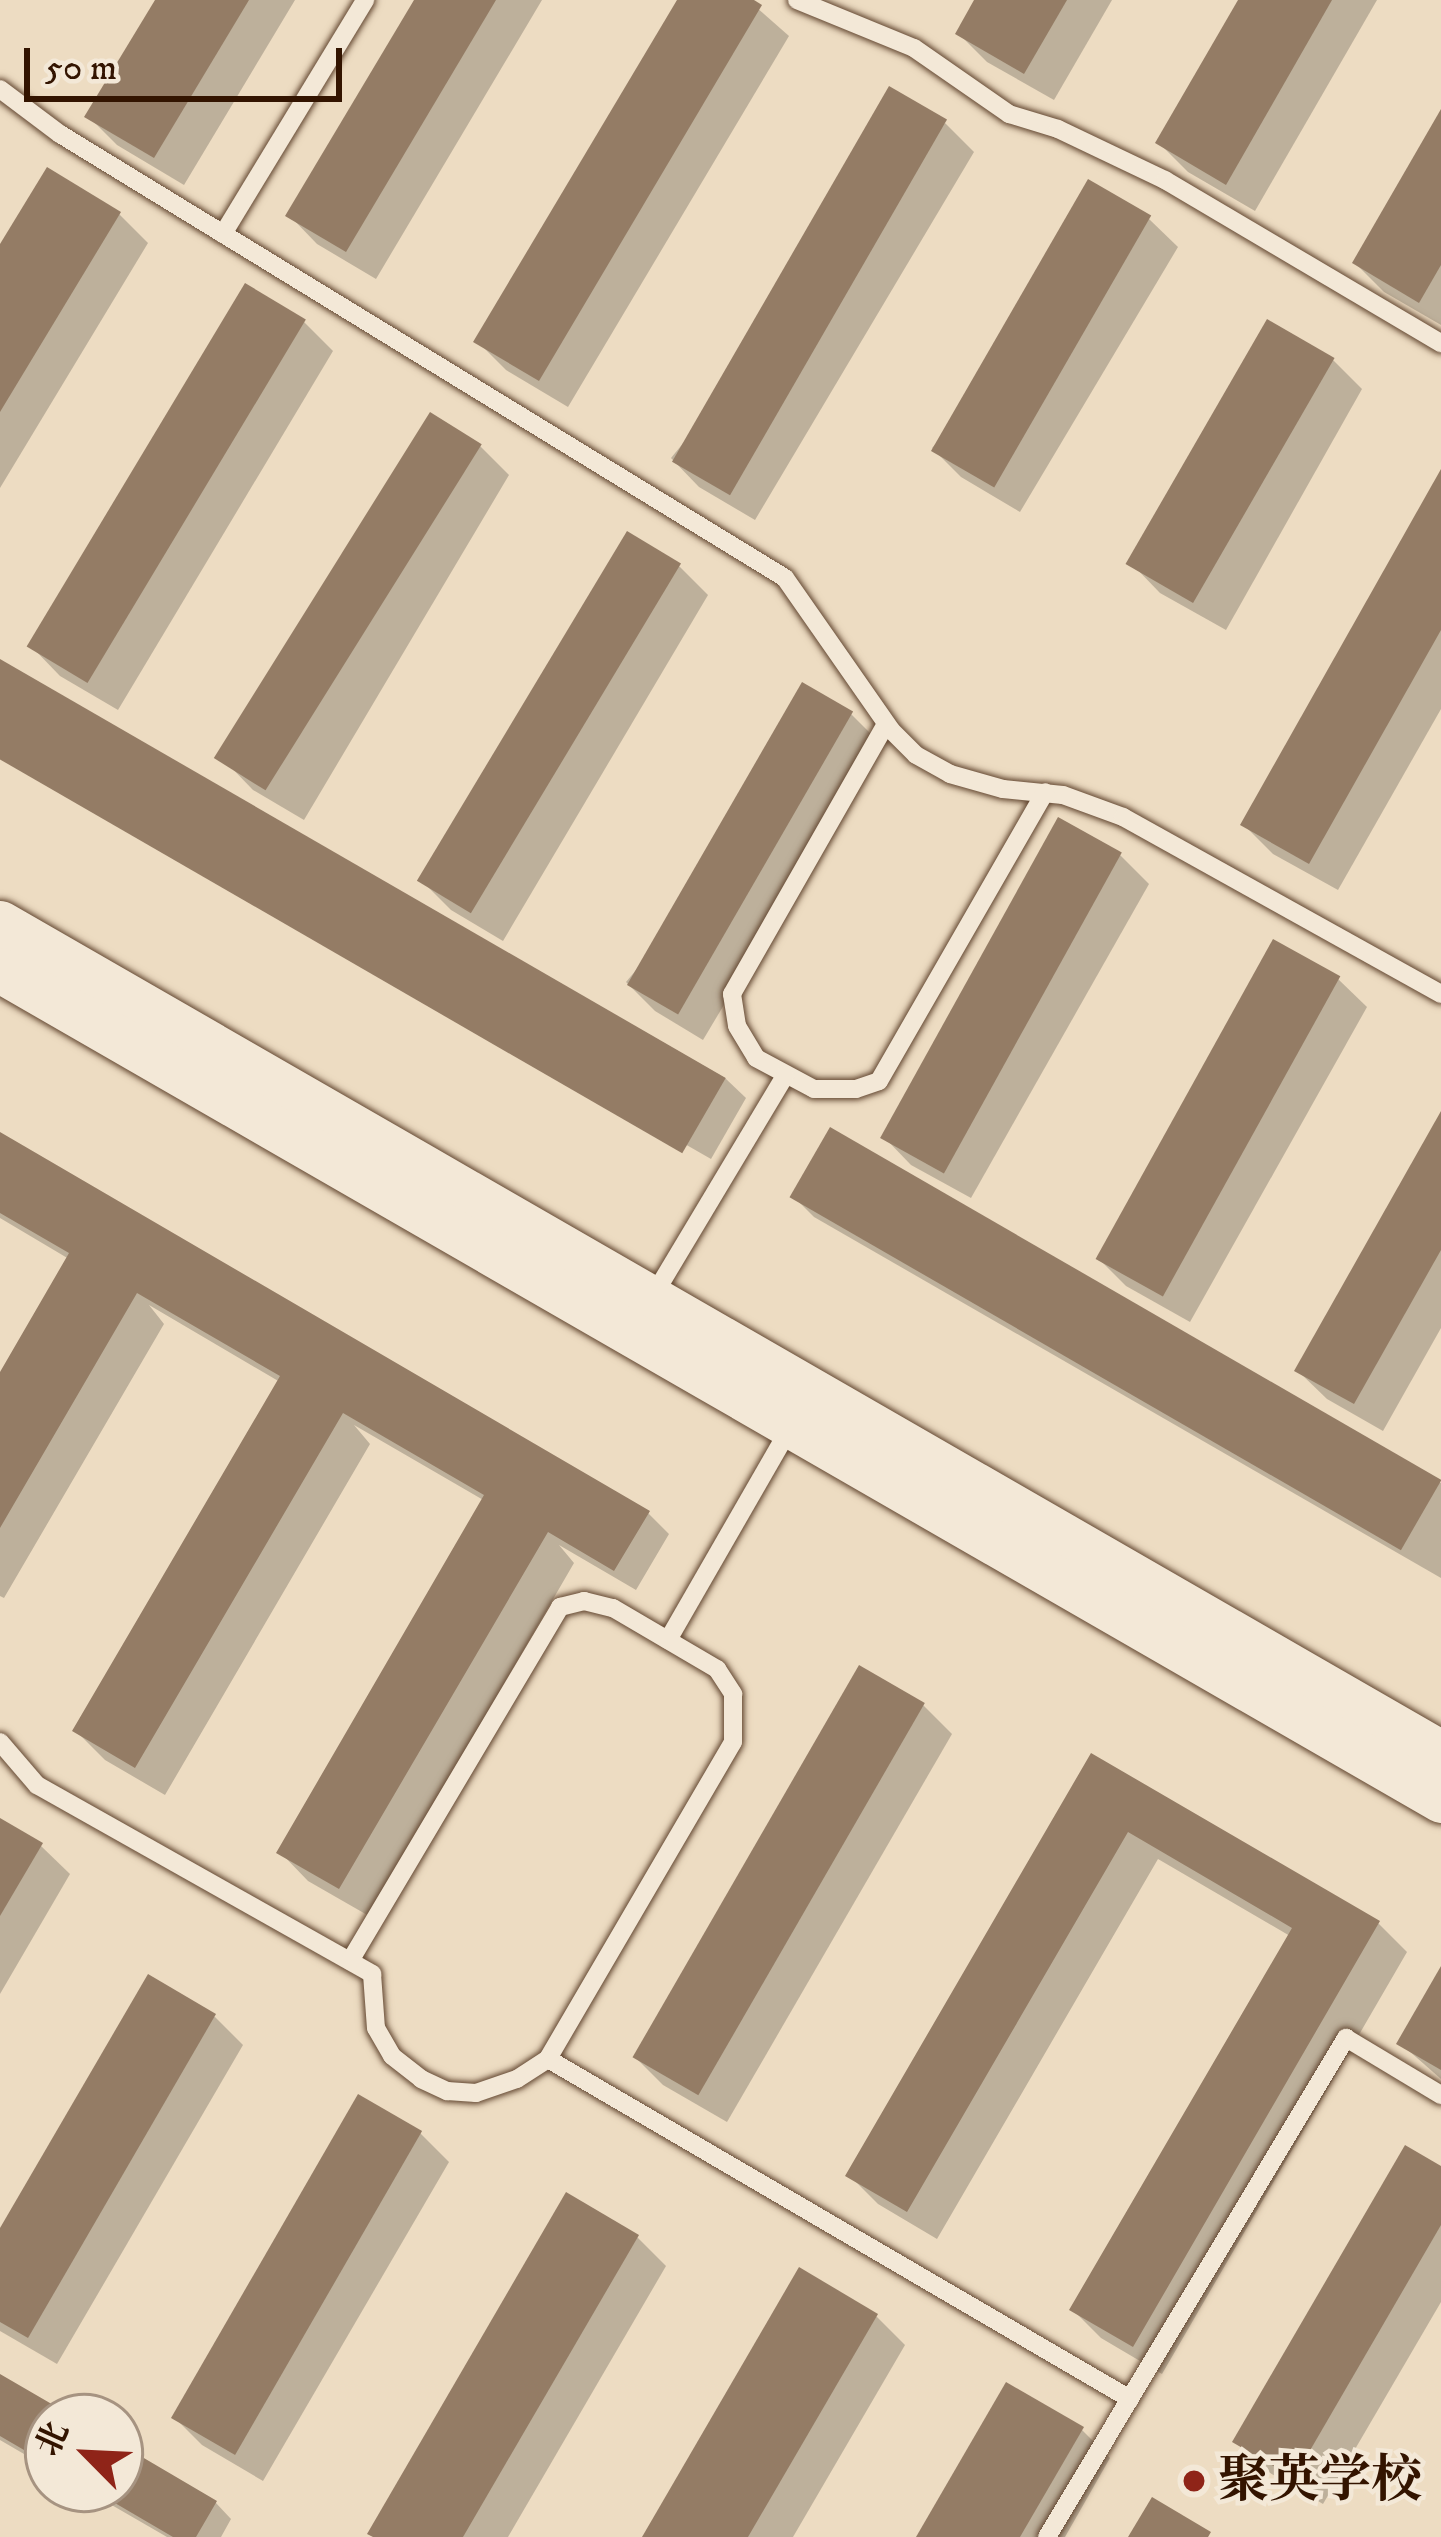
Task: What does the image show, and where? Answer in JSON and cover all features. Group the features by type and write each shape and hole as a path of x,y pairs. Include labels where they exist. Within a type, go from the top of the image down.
{"street":[{"path":"0,923 1441,1753"},
{"path":"0,970 1441,1800"}],"lane":[{"path":"224,234 364,0"},
{"path":"797,0 914,48 1009,114 1058,130 1165,180 1441,343"},
{"path":"0,89 60,134 785,578 886,724 916,754 950,774 1003,789 1045,792 1123,817 1441,994"},
{"path":"886,724 732,994 737,1026 756,1058 814,1089 856,1089 879,1082 1045,792"},
{"path":"652,1298 785,1076"},
{"path":"668,1640 791,1426"},
{"path":"0,1742 37,1785 372,1974 376,2028 392,2056 421,2079 447,2091 476,2093 517,2079 548,2059 734,1742 733,1694 717,1669 613,1609 584,1600 560,1607 350,1961"},
{"path":"1047,2537 1346,2038 1441,2095"},
{"path":"548,2059 1130,2399"}],"building":[{"path":"155,0 249,0 154,158 84,117"},
{"path":"414,0 496,0 346,252 285,216"},
{"path":"677,0 754,0 762,5 539,381 473,342"},
{"path":"974,0 1067,0 1024,74 955,34"},
{"path":"1238,0 1332,0 1226,185 1155,143"},
{"path":"889,86 947,120 730,495 672,462"},
{"path":"1441,109 1441,265 1419,303 1352,263"},
{"path":"47,167 121,212 0,412 0,244"},
{"path":"1088,179 1151,216 994,487 931,451"},
{"path":"245,283 306,320 87,683 27,646"},
{"path":"1267,319 1335,358 1193,603 1126,564"},
{"path":"430,412 482,444 266,790 214,758"},
{"path":"1441,469 1441,630 1309,864 1240,825"},
{"path":"627,531 681,563 471,913 417,881"},
{"path":"0,659 726,1078 682,1153 0,759"},
{"path":"802,682 853,712 678,1015 627,985"},
{"path":"1058,817 1122,852 944,1173 880,1138"},
{"path":"1273,939 1340,976 1163,1296 1096,1259"},
{"path":"1441,1111 1441,1250 1354,1404 1294,1371"},
{"path":"830,1127 1441,1480 1401,1550 790,1197"},
{"path":"0,1132 650,1511 614,1571 548,1532 339,1889 276,1853 484,1495 343,1413 135,1768 72,1731 280,1376 137,1293 0,1528 0,1372 69,1253 0,1213"},
{"path":"859,1665 925,1703 698,2095 633,2057"},
{"path":"1091,1753 1380,1921 1133,2347 1069,2310 1292,1928 1128,1832 907,2212 845,2176"},
{"path":"0,1818 43,1843 0,1916"},
{"path":"1441,1966 1441,2070 1396,2044"},
{"path":"148,1974 216,2014 28,2338 0,2322 0,2228"},
{"path":"358,2094 422,2131 235,2455 171,2418"},
{"path":"1405,2145 1441,2166 1441,2225 1294,2478 1232,2442"},
{"path":"566,2192 639,2235 463,2537 367,2534"},
{"path":"799,2267 878,2314 748,2537 642,2537"},
{"path":"0,2374 33,2393 24,2393 24,2450 0,2436"},
{"path":"1006,2382 1084,2427 1020,2537 916,2537"},
{"path":"144,2458 217,2501 196,2537 173,2537 132,2513 144,2513"},
{"path":"1152,2497 1211,2532 1208,2537 1128,2537"}],"place":[{"name":"聚英学校","path":"1194,2481"}]}
